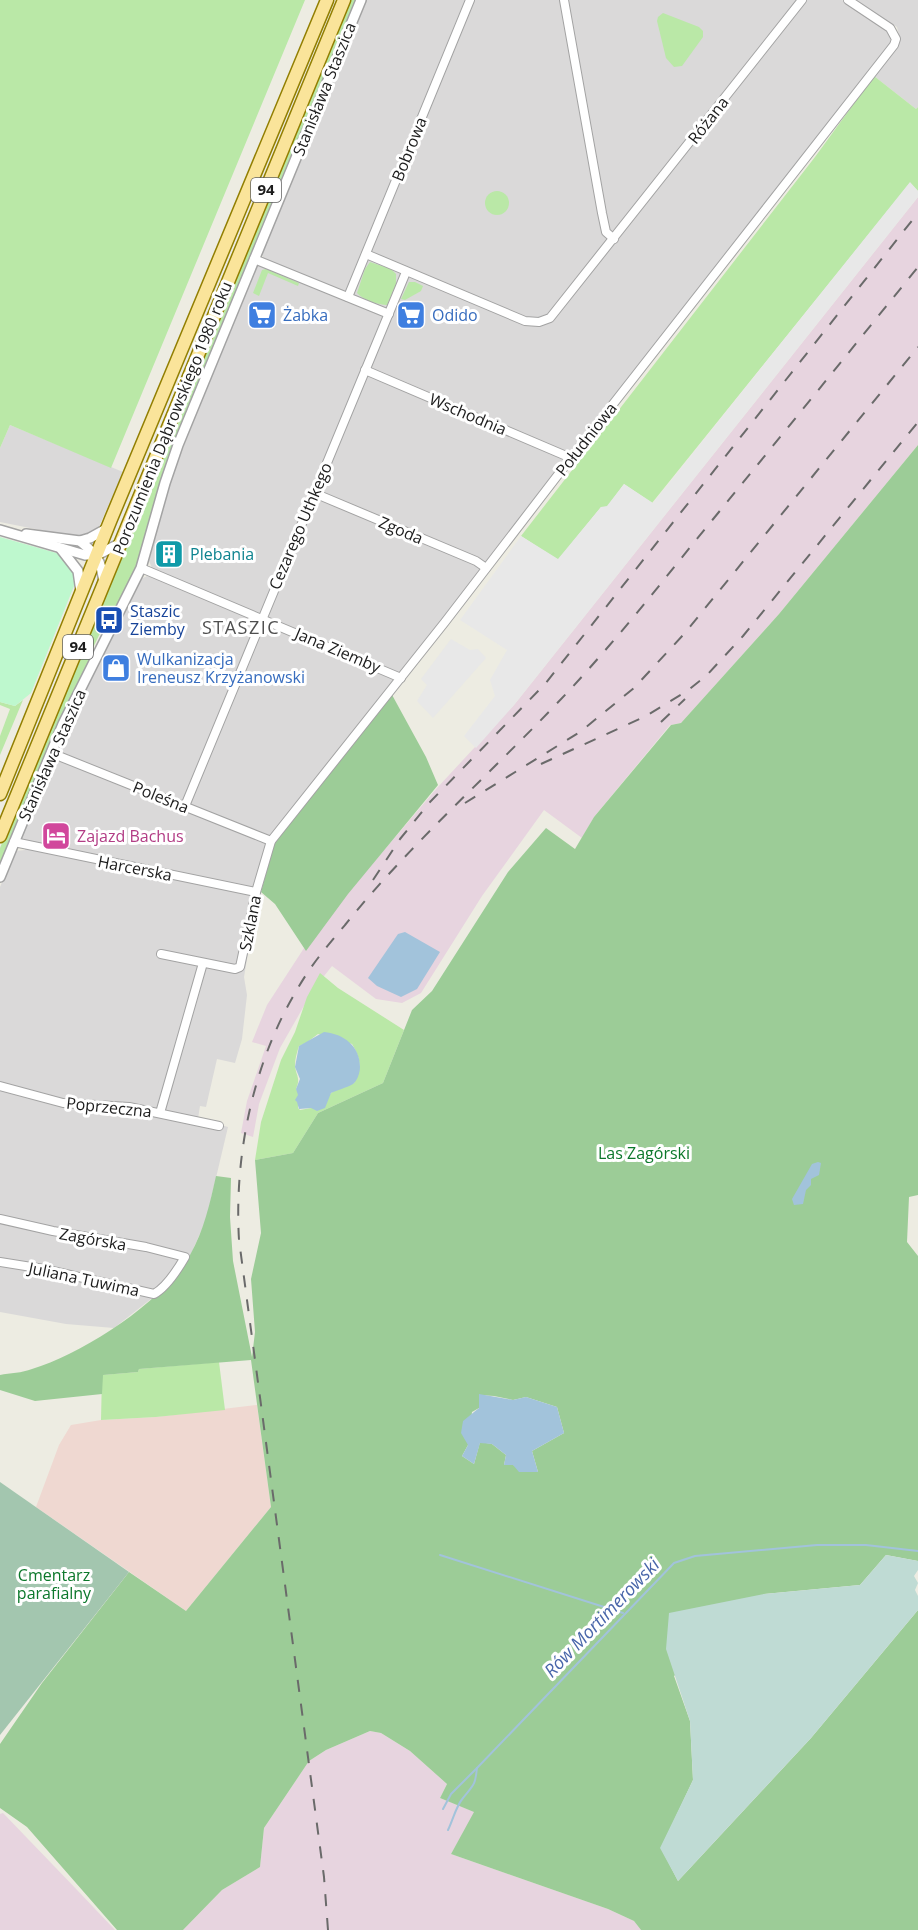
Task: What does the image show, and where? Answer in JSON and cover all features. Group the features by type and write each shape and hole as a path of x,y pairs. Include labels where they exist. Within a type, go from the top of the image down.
{"main road":[{"name":"Porozumienia Dąbrowskiego 1980 roku","path":"0,794 327,0"},
{"name":"Porozumienia Dąbrowskiego 1980 roku","path":"0,836 344,0"},
{"path":"0,775 23,738"}],"street":[{"name":"Stanisława Staszica","path":"0,876 51,753 141,568 173,459 361,0"},
{"name":"Bobrowa","path":"348,297 470,0"},
{"path":"564,0 605,230 614,239"},
{"name":"Różana","path":"366,254 525,321 539,322 555,314 802,0"},
{"name":"Południowa","path":"271,841 894,45 895,35 890,28 848,0"},
{"path":"255,259 388,314"},
{"name":"Cezarego Uthkego","path":"184,806 406,272"},
{"name":"Wschodnia","path":"365,370 571,458"},
{"name":"Zgoda","path":"314,493 476,561 486,568"},
{"path":"15,534 39,534 80,541 108,528"},
{"path":"0,530 85,555 97,555 119,544"},
{"path":"80,541 97,555 102,567 104,583"},
{"path":"61,549 78,570 82,594"},
{"name":"Jana Ziemby","path":"141,568 400,678"},
{"name":"Poleśna","path":"51,753 271,841"},
{"name":"Szklana","path":"162,954 235,969 240,967 256,892 271,841"},
{"name":"Harcerska","path":"14,842 256,892"},
{"path":"160,1113 202,963"},
{"name":"Poprzeczna","path":"0,1086 63,1103 119,1106 219,1126"},
{"name":"Zagórska","path":"0,1219 70,1235 146,1247 185,1257"},
{"name":"Juliana Tuwima","path":"0,1262 51,1270 154,1294 179,1268 185,1257"}],"shaded area":[{"path":"366,0 842,0 891,35 890,45 274,844 254,918 244,977 247,995 242,1039 235,1063 217,1059 206,1107 200,1106 199,1112 198,1119 228,1127 206,1220 191,1254 176,1276 114,1328 66,1324 0,1312 0,887 15,851 25,850 27,843 21,838 51,763 62,761 65,754 60,751 59,745 77,703 141,579 147,576 157,579 160,573 152,568 149,561 172,476 254,270 258,266 272,262 263,258 262,251"},
{"path":"855,0 918,0 918,107 916,109 874,76 900,39 897,27"},
{"path":"910,182 918,191 918,197 514,705 476,748 464,736 495,696 490,680 507,650 460,620 521,536 558,559 601,507 607,506 624,484 653,503"},
{"path":"918,197 918,445 779,614 681,723 670,725 594,817 582,838 544,810 482,896 421,993 402,1003 376,999 332,966 313,990 280,1048 259,1104 253,1137 241,1133 247,1101 266,1046 252,1042 267,1005 306,945 437,788 514,705"},
{"path":"10,425 123,472 98,529 88,536 75,537 0,522 0,448"},
{"path":"451,639 470,650 478,649 486,658 433,718 417,701 427,685 421,679"},
{"path":"405,932 440,952 417,989 401,997 377,986 368,978 398,934"},
{"path":"324,1032 338,1035 350,1042 359,1060 359,1074 353,1084 331,1093 325,1108 317,1111 311,1108 299,1109 295,1100 300,1079 295,1067 299,1046"},
{"path":"821,1163 819,1175 811,1179 811,1185 806,1190 803,1204 794,1205 792,1199 812,1164"},
{"path":"479,1394 513,1400 526,1397 557,1407 564,1433 532,1451 538,1472 519,1472 513,1465 504,1465 506,1455 492,1444 480,1443 474,1464 462,1456 468,1445 461,1433 463,1421 479,1408"},
{"path":"257,1405 271,1507 186,1611 36,1507 59,1445 71,1425"},
{"path":"886,1555 918,1561 918,1570 914,1576 918,1583 915,1590 918,1596 918,1610 811,1738 678,1881 660,1848 693,1780 690,1721 666,1649 669,1613 764,1594 860,1585"},
{"path":"370,1731 381,1733 410,1751 447,1784 440,1798 475,1812 451,1854 608,1909 634,1921 641,1930 183,1930 222,1890 260,1867 264,1828 309,1761 326,1750"},
{"path":"3,1813 115,1930 0,1930 0,1814"}],"green space":[{"path":"0,0 305,0 111,468 10,425 0,448"},
{"path":"350,0 357,0 165,467 139,559 117,607 114,606 106,616 105,623 89,656 92,657 0,866 0,848"},
{"path":"663,13 699,27 703,31 703,37 682,66 674,67 666,58 657,21"},
{"path":"874,76 916,109 918,107 918,191 910,183 652,503 624,484 607,507 601,507 558,560 521,536 815,157"},
{"path":"497,191 505,195 509,203 505,211 497,215 489,211 485,203 489,195"},
{"path":"370,262 391,269 396,274 396,284 387,305 371,302 357,293 365,269"},
{"path":"266,269 299,283 298,286 268,273 259,296 253,293 262,270"},
{"path":"409,282 423,286 421,291 405,300 401,299"},
{"name":"Las Zagórski","path":"918,445 918,1195 909,1197 907,1242 918,1256 918,1561 886,1555 860,1585 764,1594 674,1676 690,1721 693,1780 661,1848 678,1881 811,1738 918,1610 918,1930 641,1930 634,1921 608,1909 451,1854 474,1812 440,1798 447,1784 410,1751 381,1733 370,1731 326,1750 309,1761 264,1828 260,1867 222,1890 183,1930 117,1930 27,1827 0,1808 0,1744 42,1683 129,1572 186,1611 271,1507 251,1360 139,1369 138,1372 103,1375 102,1394 35,1401 0,1390 0,1375 28,1370 75,1351 142,1308 178,1273 190,1255 206,1216 216,1176 231,1178 230,1217 233,1261 252,1357 255,1332 251,1279 261,1233 255,1160 293,1153 318,1113 383,1083 412,1010 432,991 508,872 546,828 575,849 594,817 671,725 681,723 779,614","holes":["479,1395 513,1400 526,1397 557,1407 564,1433 532,1451 538,1472 513,1465 504,1465 506,1455 492,1444 480,1442 474,1464 462,1456 468,1445 472,1412 479,1408"]},
{"path":"0,537 60,554 74,567 76,581 31,693 15,706 0,702"},
{"path":"391,693 426,757 438,785 348,894 306,951 275,904 261,892 274,844"},
{"path":"23,700 0,755 0,736 10,709 0,705 0,702 15,706"},
{"path":"320,973 338,988 404,1030 383,1083 318,1113 293,1153 255,1160 261,1122 281,1060 295,1032 307,997","holes":["318,1034 352,1044 359,1064 354,1083 334,1091 311,1108 300,1110 295,1065 299,1046"]},
{"path":"219,1362 225,1410 101,1420 102,1375 138,1372 139,1369"},
{"name":"Cmentarz parafialny","path":"0,1482 129,1572 0,1735"}],"waterway":[{"name":"Rów Mortimerowski","path":"448,1830 458,1805 476,1778 477,1768 674,1563 695,1556 817,1545 866,1545 918,1551"},
{"path":"440,1555 623,1613"},
{"path":"443,1809 451,1794 477,1768"}],"railway":[{"path":"373,880 400,839 430,802 545,684 918,213"},
{"path":"328,1930 324,1877 239,1240 240,1175 244,1142 258,1078 282,1017 314,963 332,940 407,855 570,690 644,604 918,267"},
{"path":"465,803 580,732 634,688 684,634 918,347"},
{"path":"541,764 646,716 687,691 707,675 743,636 918,422"},
{"path":"661,722 685,699"}],"place":[{"name":"Żabka","path":"262,315"},
{"name":"Odido","path":"411,315"},
{"name":"Plebania","path":"169,554"},
{"name":"Staszic Ziemby","path":"109,620"},
{"name":"Wulkanizacja Ireneusz Krzyżanowski","path":"116,668"},
{"name":"Zajazd Bachus","path":"56,836"}],"district":[{"name":"STASZIC","path":"241,628"}]}
